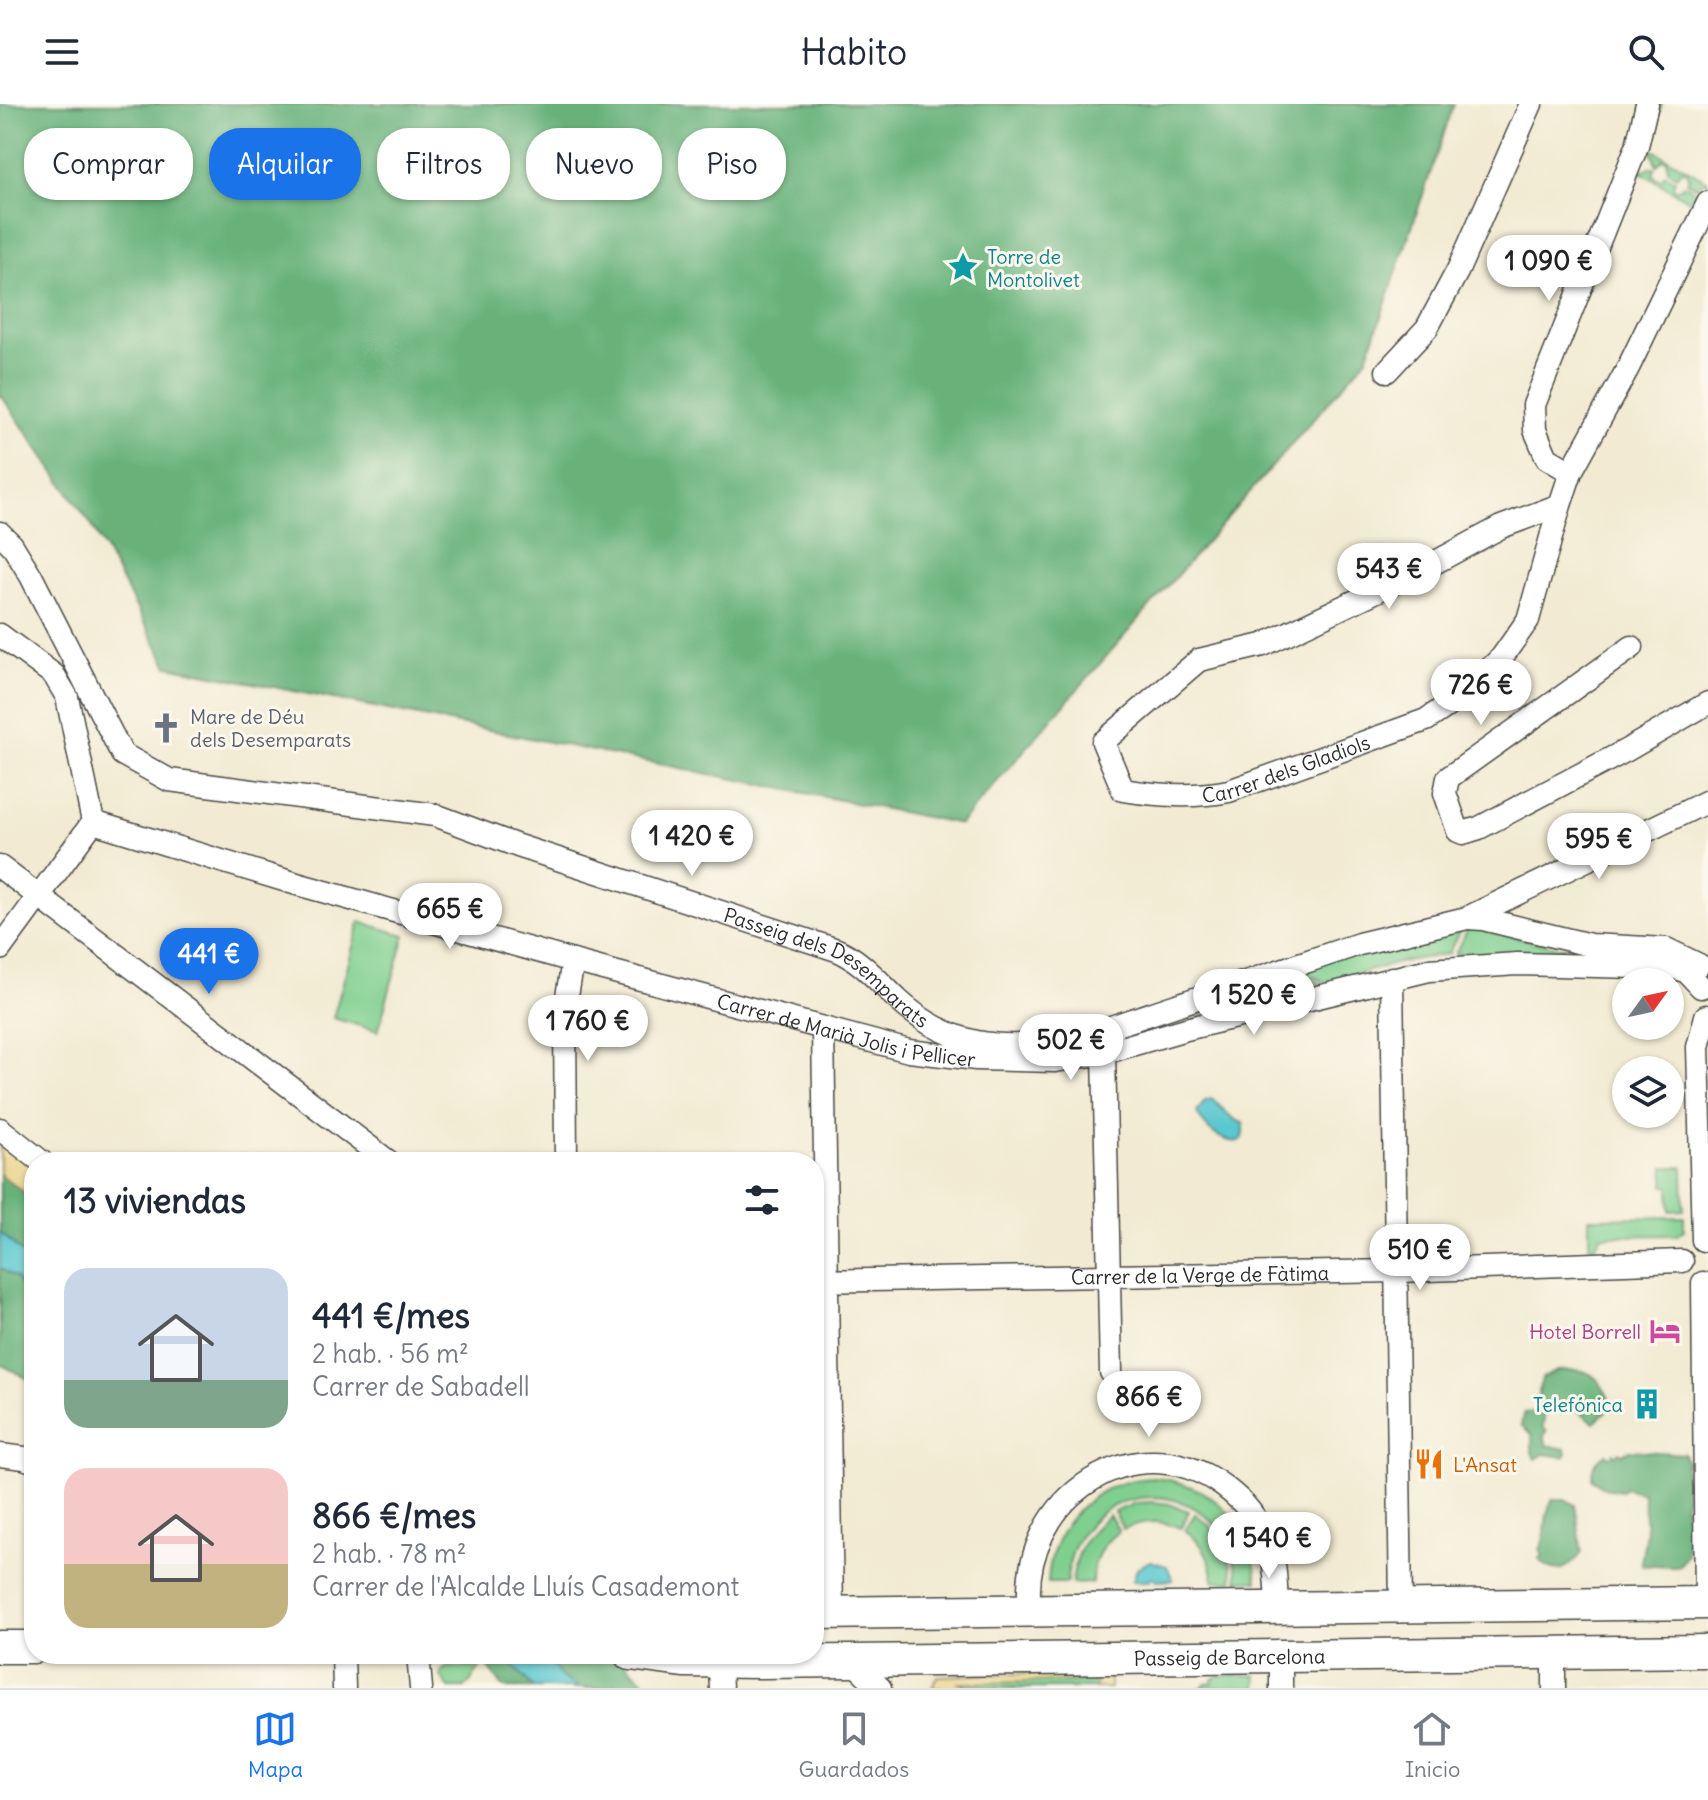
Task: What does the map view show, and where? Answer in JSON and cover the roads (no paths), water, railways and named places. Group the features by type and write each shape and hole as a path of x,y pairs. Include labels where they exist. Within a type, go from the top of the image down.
{"main road":[{"path":"824,1612 1707,1603"},
{"path":"0,1647 24,1647"},
{"name":"Passeig de Barcelona","path":"824,1662 1708,1651"}],"street":[{"path":"1387,371 1427,328 1458,270 1531,104"},
{"path":"1571,472 1547,458 1535,430 1534,405 1637,146 1647,104"},
{"path":"1560,505 1571,472 1628,368 1708,203"},
{"name":"Carrer dels Gladiols","path":"1560,505 1526,625 1462,696 1426,720 1229,791 1204,796 1152,795 1123,790 1103,742 1199,660 1263,645 1423,569 1501,527 1560,505"},
{"name":"Passeig dels Desemparats","path":"0,533 12,545 31,576 122,754 169,780 435,815 518,846 845,953 919,1019 959,1038 982,1043 1044,1044 1087,1035 1368,941 1467,918 1708,801"},
{"path":"0,635 54,675 67,697 93,822 0,949"},
{"path":"1632,647 1448,778 1445,793 1458,831 1463,833 1479,828 1627,750 1708,703"},
{"name":"Carrer de Marià Jolis i Pellicer","path":"93,822 297,884 573,961 909,1051 976,1059 1055,1061 1104,1053 1186,1029 1392,978 1446,968 1569,965 1676,968 1706,980"},
{"path":"0,867 376,1152"},
{"path":"1467,918 1483,919 1590,945 1666,949 1685,958 1706,980 1698,1004 1707,1017 1698,1047 1705,1241 1693,1243 1685,1250 1682,1261 1686,1275 1694,1282 1705,1283 1707,1603"},
{"path":"566,1152 565,1008 573,961"},
{"path":"1392,978 1401,1606"},
{"path":"822,1152 823,1028"},
{"path":"1104,1053 1111,1372"},
{"path":"0,1129 29,1152"},
{"name":"Carrer de la Verge de Fàtima","path":"824,1281 1397,1271 1682,1261"},
{"path":"824,1290 829,1301 824,1560"},
{"path":"1030,1610 1027,1589 1033,1558 1048,1524 1062,1503 1079,1486 1132,1452 1196,1470 1219,1481 1238,1498 1261,1528 1270,1549 1277,1608"},
{"path":"0,1455 24,1458"},
{"path":"1554,1653 1554,1688"},
{"path":"1281,1656 1281,1688"},
{"path":"853,1662 880,1688"},
{"path":"343,1664 344,1688"},
{"path":"419,1664 421,1688"}],"water":[{"path":"1211,1099 1243,1123 1241,1139 1235,1141 1219,1136 1203,1122 1197,1112 1205,1101"},
{"path":"0,1232 24,1255 24,1292 16,1278 0,1268"},
{"path":"1150,1561 1167,1566 1173,1580 1156,1581 1152,1577 1149,1581 1133,1581 1137,1568"},
{"path":"512,1664 552,1664 561,1677 579,1688 534,1688"}],"place":[{"name":"Torre de Montolivet","path":"963,267"},
{"name":"Mare de Déu dels Desemparats","path":"166,728"},
{"name":"Hotel Borrell","path":"1665,1331"},
{"name":"Telefónica","path":"1647,1404"},
{"name":"L'Ansat","path":"1429,1464"}]}
